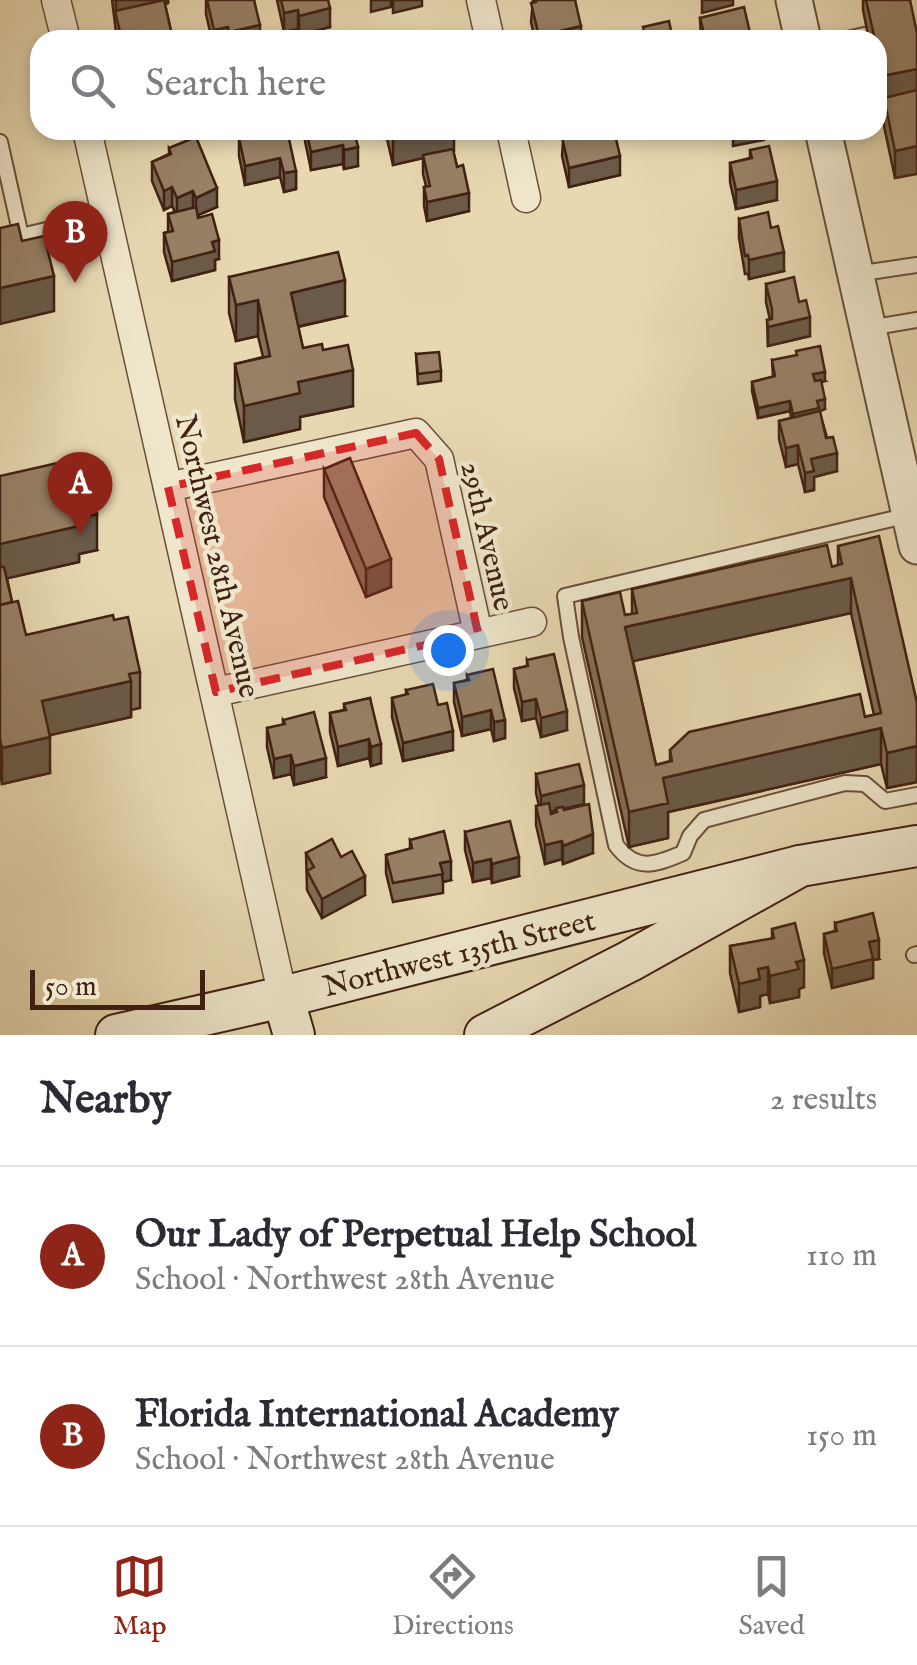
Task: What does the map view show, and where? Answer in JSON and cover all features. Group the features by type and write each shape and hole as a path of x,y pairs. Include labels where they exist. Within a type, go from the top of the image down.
{"main road":[{"path":"485,1035 630,961 800,866 917,846"},
{"name":"Northwest 135th Street","path":"116,1035 288,1016 800,866"}],"street":[{"path":"56,0 64,30"},
{"path":"480,0 482,30"},
{"path":"794,0 801,30"},
{"name":"Northwest 28th Avenue","path":"89,140 288,1016"},
{"path":"513,140 526,198"},
{"path":"825,140 913,530"},
{"name":"29th Avenue","path":"168,487 416,433 440,460 478,633 216,692"},
{"path":"478,633 532,622"}],"lane":[{"path":"0,142 21,236 106,216"},
{"path":"856,274 917,265"},
{"path":"868,328 917,320"},
{"path":"913,530 565,596 616,845 627,860 639,864 662,862 683,853 690,836 704,820 845,784 865,784 885,801 917,796"}],"highlighted area":[{"path":"416,433 439,459 478,633 216,692 168,487"}],"building":[{"path":"164,0 171,30 120,30 115,11"},
{"path":"207,0 254,0 260,25 214,30"},
{"path":"281,0 328,0 330,8 299,16 298,10 284,13"},
{"path":"575,0 581,26 538,30 531,3"},
{"path":"866,0 910,0 917,33 917,69 887,75 887,30 873,30"},
{"path":"744,7 749,30 703,30 700,18"},
{"path":"669,21 671,30 644,30 643,27"},
{"path":"917,90 917,146 895,151 887,97"},
{"path":"197,140 217,188 196,198 193,191 177,198 172,187 164,191 152,162 171,154 169,148"},
{"path":"239,140 289,140 296,171 284,173 280,158 245,166"},
{"path":"308,140 356,140 358,147 344,150 343,145 311,152"},
{"path":"563,140 616,140 620,156 569,168"},
{"path":"769,146 777,181 736,190 730,163 752,158 750,150"},
{"path":"453,149 457,167 463,165 469,193 427,202 424,187 430,186 423,155"},
{"path":"196,207 198,218 212,214 219,240 212,242 215,251 172,262 164,233 173,231 168,214"},
{"path":"768,212 771,228 778,226 784,252 749,260 739,219"},
{"path":"18,224 22,241 44,236 54,276 0,288 0,228"},
{"path":"338,252 345,280 291,293 303,348 322,344 323,350 348,345 353,370 298,382 300,393 244,406 235,364 270,356 258,300 236,305 229,277"},
{"path":"794,277 799,302 806,300 810,317 768,327 772,309 766,284"},
{"path":"820,346 825,372 813,374 815,381 821,380 825,399 817,401 819,408 793,414 790,401 758,408 752,382 775,376 772,360"},
{"path":"439,352 441,371 418,374 416,354"},
{"path":"820,411 826,438 833,437 837,453 811,459 814,471 805,473 798,445 786,448 779,421"},
{"path":"350,458 391,559 366,569 324,469"},
{"path":"85,461 97,514 77,518 79,526 0,544 0,476 62,462 63,466"},
{"path":"879,536 917,703 917,746 887,753 881,728 663,778 668,803 629,812 582,601 620,592 625,615 637,613 632,589 827,545 832,567 842,564 838,546","holes":["851,578 881,713 865,717 860,694 689,732 670,750 672,761 656,765 625,627"]},
{"path":"0,567 4,567 12,602 0,605"},
{"path":"18,601 26,635 113,615 114,620 128,617 140,672 129,674 131,681 42,701 50,737 2,748 0,605"},
{"path":"554,654 567,711 541,718 536,699 522,702 514,669 528,666 527,660"},
{"path":"493,669 505,720 494,722 491,710 462,717 454,683 469,680 467,675"},
{"path":"433,684 438,705 447,703 453,731 403,743 392,698 408,694 406,690"},
{"path":"370,698 381,744 371,747 369,739 338,747 330,713 346,710 344,704"},
{"path":"314,712 326,758 294,766 291,755 274,759 267,728"},
{"path":"579,764 584,785 541,796 536,774"},
{"path":"549,803 551,814 557,812 556,808 589,804 593,834 563,846 562,841 545,845 536,806"},
{"path":"510,821 519,857 492,864 491,859 473,863 465,832"},
{"path":"444,831 451,861 440,863 443,874 393,883 386,855 412,848 410,840"},
{"path":"332,839 341,857 352,851 365,876 322,899 307,871 314,867 306,853"},
{"path":"873,913 879,940 869,942 873,959 832,969 824,934 837,931 835,923"},
{"path":"795,923 804,960 796,962 799,969 770,976 768,967 758,969 760,979 739,984 730,946 774,938 772,929"}],"place":[{"name":"Florida International Academy","path":"75,283"},
{"name":"Our Lady of Perpetual Help School","path":"80,534"}]}
